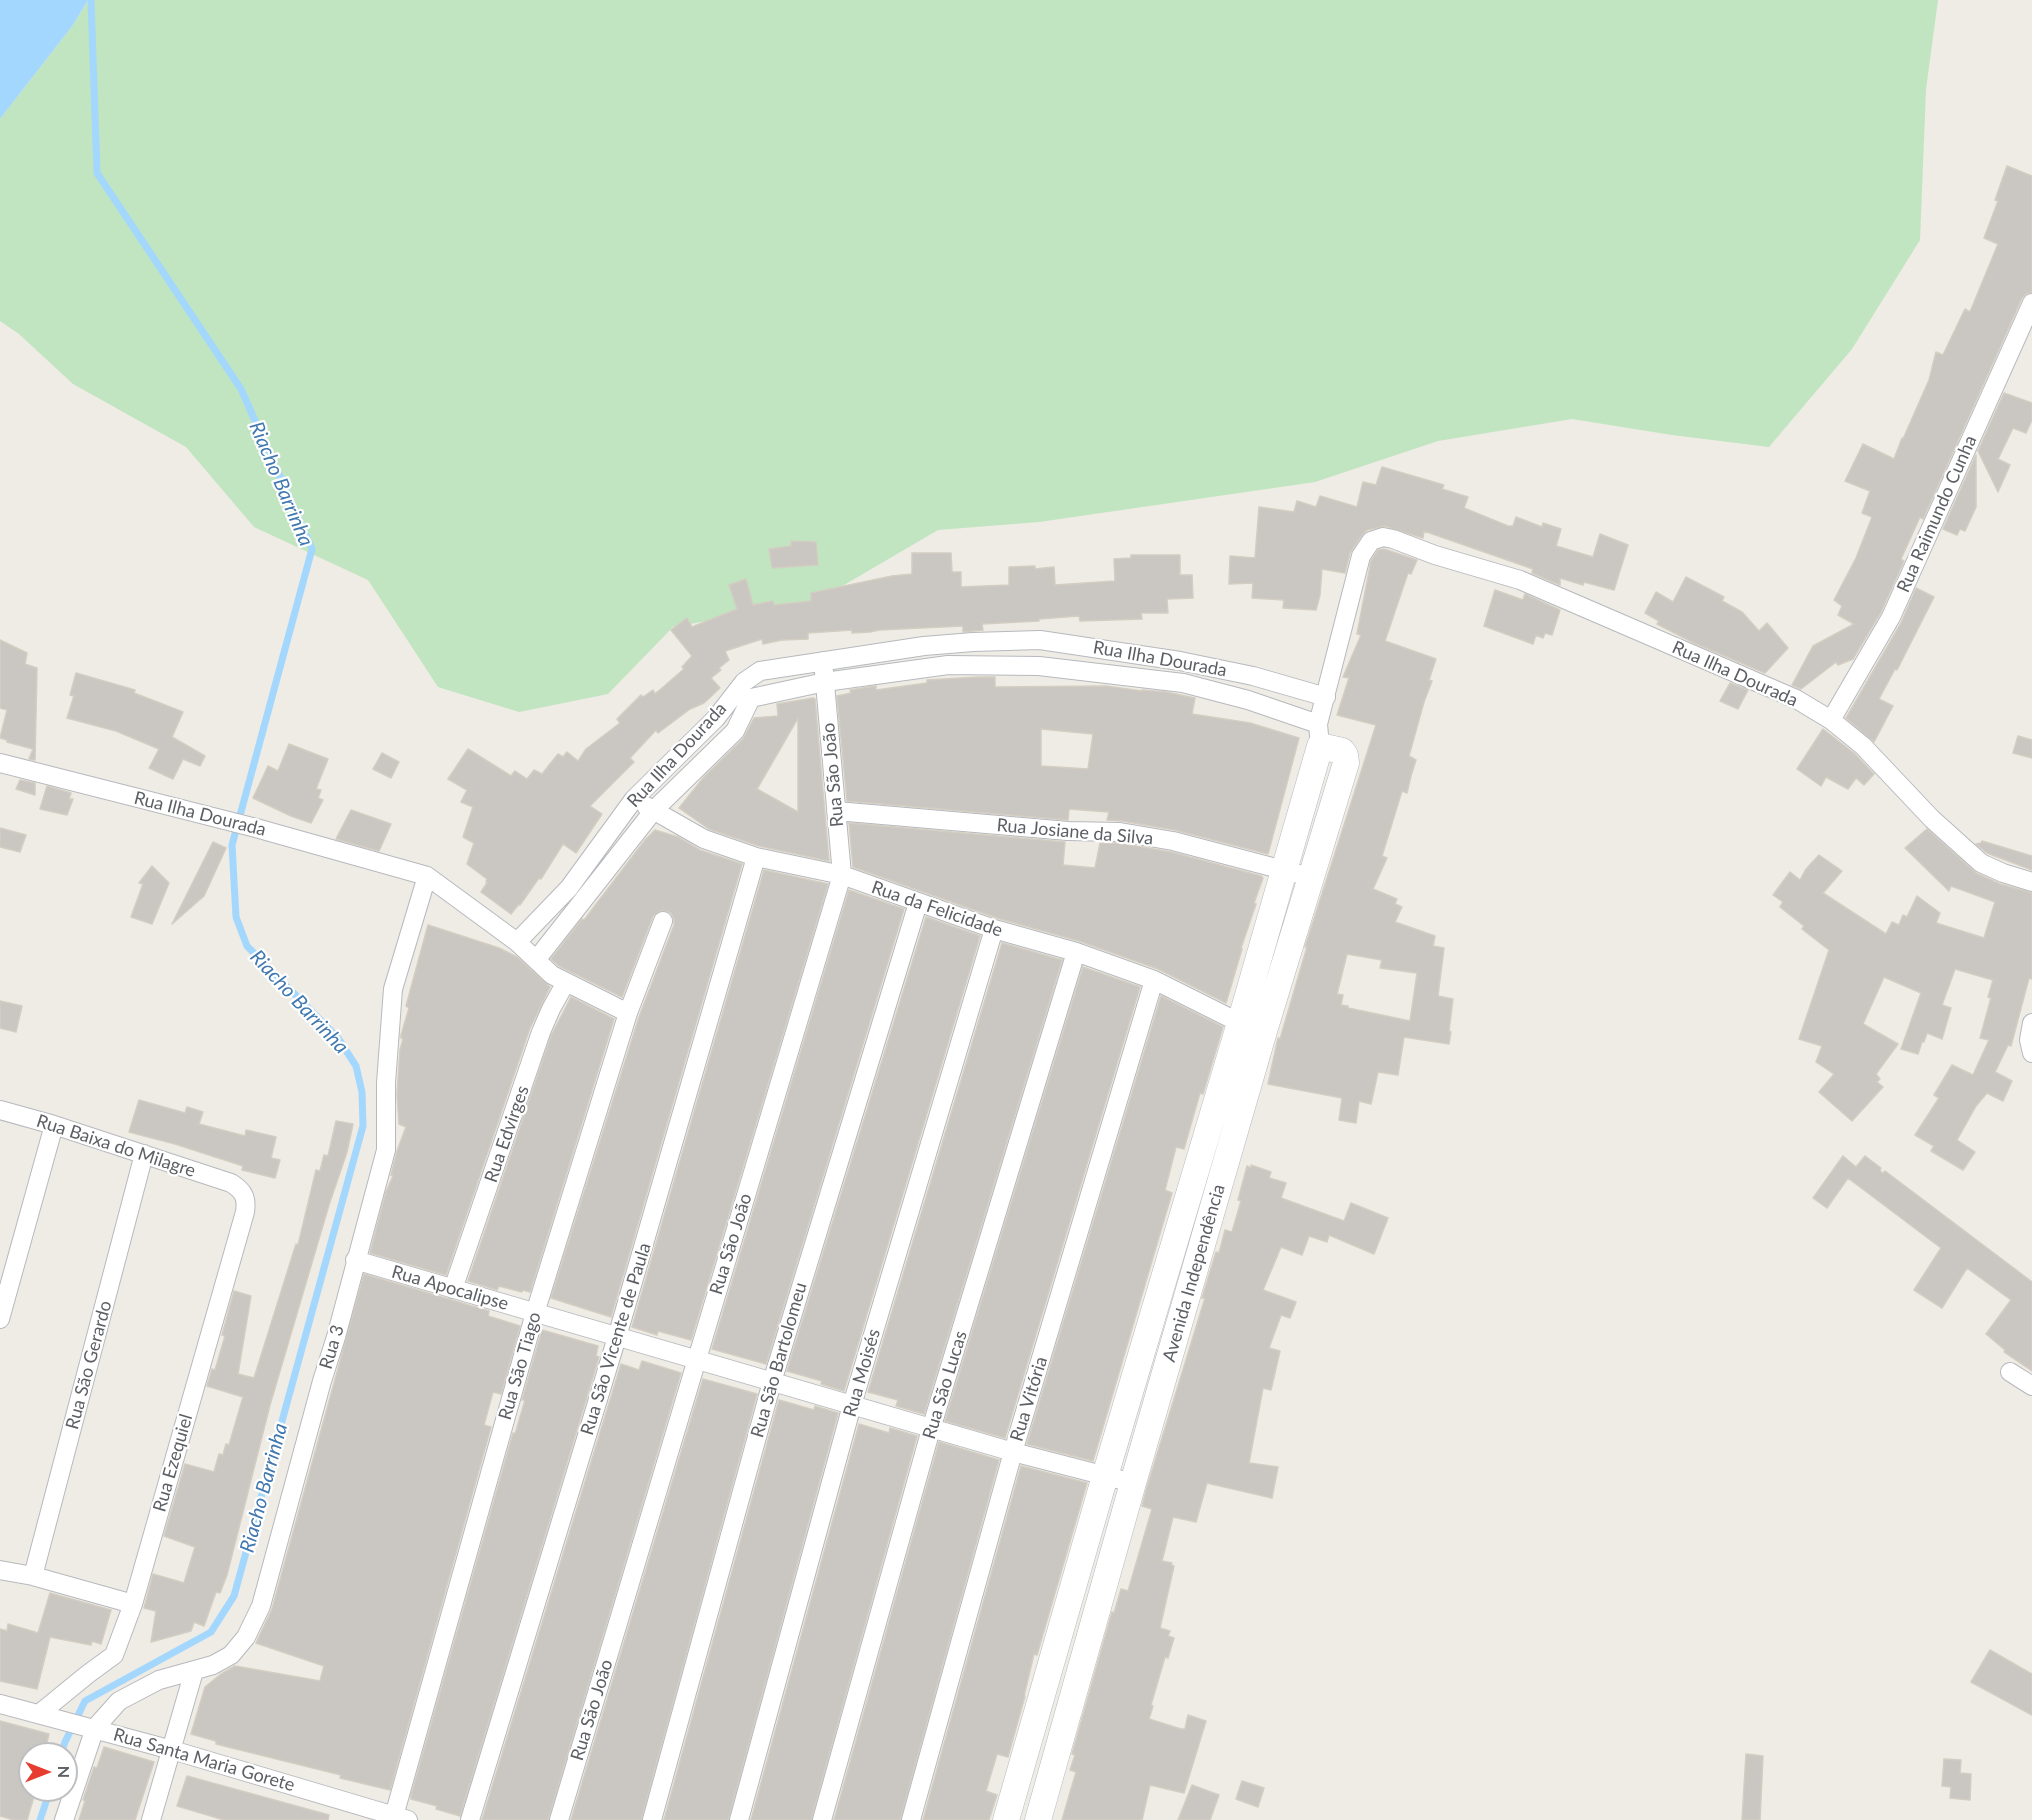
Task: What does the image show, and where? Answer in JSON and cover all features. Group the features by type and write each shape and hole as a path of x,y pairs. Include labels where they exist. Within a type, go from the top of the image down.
{"main road":[{"name":"Avenida Independência","path":"1006,1820 1174,1239 1252,1027 1310,877 1346,764 1342,751 1319,735 1285,869 1252,1027 1201,1248 1038,1820"},
{"path":"1174,1239 1201,1248"},
{"path":"1032,1731 1062,1739"}],"street":[{"name":"Rua Raimundo Cunha","path":"1831,720 1891,617 2032,303"},
{"name":"Avenida Independência","path":"1319,735 1326,697 1361,556 1371,541 1383,537 1393,539"},
{"name":"Rua Ilha Dourada","path":"1393,539 1435,555 1520,580 1796,699 1831,720 1863,746 1932,819 1981,863 2002,873 2032,882"},
{"name":"Rua Ilha Dourada","path":"0,763 256,828 427,876 517,942 569,888 634,799 722,710 744,682 760,671 924,646 1040,640 1116,650 1253,676 1326,697"},
{"path":"1039,666 1040,640"},
{"name":"Rua São João","path":"559,1820 842,875 823,661"},
{"name":"Rua Ilha Dourada","path":"536,960 654,810 735,731 751,698 825,682 948,665 1039,666 1183,683 1248,700 1319,735"},
{"path":"1248,700 1253,676"},
{"path":"722,710 735,731"},
{"name":"Rua da Felicidade","path":"634,799 704,839 756,857 842,875 994,929 1076,952 1154,980 1252,1027"},
{"name":"Rua Josiane da Silva","path":"836,811 1068,831 1120,832 1173,841 1310,877"},
{"name":"Rua São Vicente de Paula","path":"470,1820 617,1337 756,857"},
{"name":"Rua 3","path":"92,1728 119,1701 159,1680 213,1665 231,1655 246,1637 261,1606 386,1150 386,1083 393,989 427,876"},
{"name":"Rua São Bartolomeu","path":"652,1820 772,1382 918,903"},
{"name":"Rua São Tiago","path":"401,1818 535,1313 628,1013 663,921"},
{"name":"Rua Moisés","path":"739,1820 852,1405 994,929"},
{"path":"517,942 552,975 628,1013"},
{"name":"Rua São Lucas","path":"822,1820 931,1429 1076,952"},
{"name":"Rua Vitória","path":"911,1820 1013,1452 1154,980"},
{"name":"Rua Edvirges","path":"453,1289 542,1032 551,1009 566,982"},
{"name":"Rua Baixa do Milagre","path":"0,1110 54,1125 231,1183"},
{"path":"0,1319 54,1125"},
{"name":"Rua São Gerardo","path":"33,1576 144,1154"},
{"name":"Rua Ezequiel","path":"47,1716 88,1674 114,1655 133,1604 245,1212 244,1194 231,1183"},
{"name":"Rua Apocalipse","path":"355,1260 931,1429 1133,1483"},
{"path":"2010,1372 2032,1386"},
{"path":"0,1570 33,1576 133,1604"},
{"path":"151,1820 194,1671"},
{"name":"Rua Santa Maria Gorete","path":"0,1704 172,1750 359,1813 401,1818"},
{"path":"64,1820 92,1728"}],"green space":[{"path":"88,0 1938,0 1926,89 1920,240 1852,349 1769,447 1572,419 1438,441 1315,482 1039,522 938,530 815,602 673,627 608,694 519,712 438,687 368,580 254,527 186,447 73,384 19,334 0,321 0,119 73,25"}],"water":[{"path":"0,0 88,0 73,25 0,119"}],"building":[{"path":"2007,166 2032,176 2032,292 2022,298 1923,519 1920,517 1901,559 1904,561 1881,612 1853,659 1838,665 1836,662 1801,689 1792,685 1813,646 1854,624 1838,615 1842,606 1834,600 1856,558 1872,517 1862,513 1870,491 1845,481 1863,444 1894,459 1929,380 1936,352 1943,355 1965,309 1970,312 1998,244 1984,238 1998,201 1995,200"},
{"path":"2004,393 2032,403 2032,420 2026,433 2013,428 1998,459 2010,465 1998,492 1978,451"},
{"path":"1976,455 1976,507 1965,531 1960,529 1957,535 1943,529"},
{"path":"1382,467 1444,485 1442,489 1468,497 1464,508 1508,526 1513,526 1516,517 1542,527 1543,523 1561,529 1556,546 1593,557 1600,534 1628,545 1614,590 1584,582 1583,585 1560,578 1560,585 1532,573 1533,569 1424,531 1423,538 1385,526 1367,530 1362,535 1350,553 1345,573 1322,569 1316,610 1283,608 1284,600 1252,598 1253,583 1229,584 1230,556 1255,558 1259,507 1294,512 1297,501 1316,507 1320,496 1357,507 1363,482 1376,485"},
{"path":"791,541 816,542 818,565 772,568 769,549 791,546"},
{"path":"1384,549 1417,560 1411,574 1408,573 1385,641 1436,659 1429,680 1432,681 1409,756 1416,760 1407,793 1402,791 1382,856 1387,858 1373,889 1397,899 1395,904 1402,907 1395,922 1435,936 1433,946 1444,948 1438,996 1453,999 1449,1044 1404,1037 1398,1075 1378,1072 1371,1104 1359,1101 1356,1123 1339,1120 1342,1098 1268,1084 1278,1038 1280,1039 1307,947 1305,947 1376,725 1337,715 1349,678 1343,677 1361,635 1357,634 1371,561 1378,550","holes":["1347,954 1382,960 1380,968 1417,973 1410,1021 1341,1005 1343,995 1337,994"]},
{"path":"912,553 951,553 952,572 961,572 961,587 1009,585 1009,567 1035,566 1035,569 1054,567 1055,585 1115,581 1114,559 1131,558 1131,555 1180,555 1180,575 1192,575 1193,598 1167,599 1168,613 1141,613 1142,619 1080,621 1079,616 982,624 983,630 963,632 963,626 852,633 852,630 808,633 808,639 782,640 763,644 762,639 725,651 729,660 711,678 720,688 704,703 690,709 658,733 656,730 630,758 634,762 590,806 602,814 576,853 563,844 541,879 539,878 511,914 481,892 487,879 467,864 474,843 463,837 473,807 461,802 467,790 448,779 468,749 511,776 515,771 527,779 534,770 542,774 558,754 563,757 567,752 578,761 586,749 620,723 617,719 641,695 643,697 653,690 655,694 684,669 682,667 692,656 671,630 687,618 692,627 737,609 729,585 746,579 753,605 773,601 774,605 811,601 811,593 912,574"},
{"path":"1686,577 1724,597 1722,601 1742,612 1759,631 1767,623 1788,648 1765,673 1694,643 1657,624 1659,621 1645,613 1656,592 1673,602"},
{"path":"1916,588 1934,597 1897,670 1895,669 1879,699 1893,706 1874,742 1846,718 1901,623"},
{"path":"1495,590 1523,600 1525,594 1560,610 1552,635 1545,633 1543,638 1536,635 1533,644 1484,626"},
{"path":"0,640 27,653 25,664 37,668 35,760 29,759 33,749 0,738 7,710 0,708"},
{"path":"76,673 135,690 134,693 183,712 172,737 205,756 200,766 183,759 173,779 149,768 159,749 116,731 67,718 74,696 70,695"},
{"path":"995,677 995,687 1106,686 1166,692 1195,698 1192,714 1250,723 1299,738 1268,854 1175,830 1107,820 1109,812 1069,809 1068,820 847,801 837,696 851,693 850,690 876,686 876,690 927,683 927,680","holes":["1041,729 1093,734 1088,769 1041,766"]},
{"path":"1730,683 1748,690 1738,709 1720,701"},
{"path":"815,699 829,861 759,846 709,829 679,808 704,777 743,739 754,718 778,716 777,704","holes":["798,718 798,812 757,789"]},
{"path":"1823,729 1855,754 1874,774 1864,785 1856,778 1848,789 1826,777 1821,786 1797,769"},
{"path":"2018,736 2032,740 2032,758 2013,753"},
{"path":"289,744 328,759 316,789 321,790 318,798 323,800 311,823 253,798 268,766 278,771"},
{"path":"382,753 399,762 391,778 373,769"},
{"path":"20,780 35,783 35,795 16,789"},
{"path":"47,786 71,793 69,799 73,799 67,815 40,809"},
{"path":"351,810 391,824 379,851 336,839"},
{"path":"849,823 1065,842 1063,865 1095,868 1100,843 1119,843 1171,852 1261,876 1263,878 1254,903 1256,904 1226,1003 1158,969 1079,941 997,918 853,867"},
{"path":"0,828 26,835 20,852 0,847"},
{"path":"1927,829 1976,873 2000,884 2032,893 2032,979 2029,978 2011,1046 2008,1045 1995,1072 2012,1081 2003,1101 1987,1093 1976,1106 1957,1140 1975,1152 1963,1170 1931,1151 1934,1146 1915,1135 1939,1098 1934,1095 1952,1065 1973,1075 1989,1040 1980,1038 1991,998 1988,997 1993,980 1955,969 1942,1005 1951,1008 1942,1039 1927,1033 1918,1054 1901,1049 1921,993 1884,977 1863,1024 1898,1044 1876,1074 1880,1079 1877,1082 1883,1087 1852,1121 1819,1092 1834,1074 1816,1062 1822,1046 1799,1039 1829,950 1802,929 1804,926 1780,907 1783,902 1773,895 1790,872 1800,880 1806,869 1819,855 1842,871 1823,893 1886,934 1892,922 1899,925 1903,915 1907,917 1917,896 1940,913 1936,923 1984,938 1995,902 1951,886 1949,891 1905,848"},
{"path":"655,830 678,837 700,850 742,864 611,1317 551,1298 639,1017 674,925 674,919 671,913 662,910 653,916 622,997 559,966 551,959"},
{"path":"1982,841 2032,856 2032,870 1987,853 1976,844"},
{"path":"213,842 226,848 204,896 172,924"},
{"path":"152,866 169,883 152,924 131,917 143,884 139,883"},
{"path":"764,870 828,884 691,1340 658,1331 657,1335 632,1327"},
{"path":"849,890 904,909 766,1364 712,1349"},
{"path":"926,917 980,936 844,1391 821,1384 822,1381 787,1371"},
{"path":"428,925 499,948 517,957 550,987 530,1028 446,1275 370,1253 386,1192 393,1176 391,1175 397,1151 406,1127 399,1124 397,1094 403,1039 401,1035 409,1008 406,1006"},
{"path":"1002,943 1062,960 924,1414 896,1406 898,1400 868,1392"},
{"path":"1083,967 1140,987 1005,1438 945,1421"},
{"path":"1161,996 1223,1027 1203,1094 1200,1093 1184,1149 1176,1147 1165,1190 1172,1193 1093,1461 1027,1444"},
{"path":"571,997 614,1019 530,1292 499,1286 497,1290 468,1281 551,1036"},
{"path":"0,1001 22,1006 16,1032 0,1028"},
{"path":"139,1100 185,1113 187,1107 203,1112 199,1124 245,1136 246,1130 276,1137 271,1158 280,1160 275,1178 242,1170 243,1166 175,1144 129,1132"},
{"path":"336,1121 353,1124 347,1152 270,1405 227,1575 220,1593 216,1592 204,1626 194,1622 191,1631 151,1642 156,1611 144,1608 153,1574 184,1583 195,1547 164,1536 185,1464 214,1472 219,1454 223,1455 226,1444 229,1445 243,1397 207,1386 212,1369 215,1370 225,1336 222,1335 234,1291 251,1296 238,1374 254,1378 296,1244 298,1245 316,1170 320,1171 324,1155 328,1156"},
{"path":"1843,1156 1856,1167 1865,1156 1881,1168 1880,1171 1883,1173 1885,1171 2032,1282 2032,1371 2004,1352 2005,1350 1986,1334 2011,1300 1967,1268 1942,1308 1914,1290 1941,1248 1848,1178 1827,1208 1813,1198"},
{"path":"1251,1165 1271,1172 1269,1178 1286,1183 1281,1198 1344,1221 1351,1203 1388,1218 1374,1254 1329,1235 1327,1242 1309,1236 1302,1255 1281,1247 1263,1290 1296,1302 1290,1318 1281,1315 1269,1348 1280,1351 1271,1390 1263,1388 1249,1463 1278,1467 1272,1498 1207,1483 1196,1522 1173,1517 1162,1561 1172,1563 1171,1565 1174,1566 1160,1628 1170,1631 1168,1636 1174,1638 1168,1658 1165,1657 1149,1719 1181,1729 1185,1729 1188,1715 1206,1721 1184,1793 1150,1785 1142,1820 1062,1820 1076,1772 1070,1770 1075,1755 1072,1754 1112,1612 1114,1613 1121,1589 1128,1591 1152,1509 1142,1506 1147,1487 1205,1298 1202,1298 1216,1252 1219,1253 1225,1230 1232,1232 1241,1201 1238,1200 1247,1166 1251,1168"},
{"path":"364,1274 489,1311 488,1316 520,1326 501,1394 493,1392 484,1425 491,1427 390,1790 340,1778 341,1775 216,1744 216,1741 191,1734 205,1687 235,1666 320,1681 324,1666 256,1643 272,1609"},
{"path":"542,1330 598,1346 596,1356 599,1357 460,1816 436,1809 437,1806 411,1799 411,1796 513,1433 515,1434 525,1400 522,1400"},
{"path":"642,1361 681,1373 548,1820 482,1820 621,1364 639,1370"},
{"path":"703,1379 757,1394 641,1820 571,1820"},
{"path":"779,1400 814,1410 815,1406 838,1413 728,1820 664,1820"},
{"path":"859,1424 889,1433 890,1428 917,1436 811,1820 751,1820"},
{"path":"939,1442 999,1460 900,1820 834,1820"},
{"path":"1021,1466 1087,1483 1037,1655 1034,1654 1008,1757 997,1754 986,1791 997,1795 989,1820 923,1820"},
{"path":"50,1593 111,1610 101,1644 92,1641 91,1645 50,1637 37,1689 0,1681 0,1629 7,1631 8,1624 38,1633"},
{"path":"1990,1650 2032,1674 2032,1715 1971,1682"},
{"path":"0,1721 49,1734 47,1742 18,1742 18,1802 32,1802 27,1820 14,1820 0,1816"},
{"path":"104,1747 154,1762 135,1820 79,1820 94,1767 97,1768"},
{"path":"1746,1754 1763,1756 1760,1820 1742,1820"},
{"path":"1944,1759 1961,1760 1960,1773 1971,1774 1970,1800 1950,1798 1951,1787 1942,1786"},
{"path":"187,1776 329,1815 328,1820 224,1820 177,1806"},
{"path":"1242,1781 1264,1788 1258,1807 1236,1799"},
{"path":"1192,1785 1219,1795 1210,1820 1178,1820"}],"waterway":[{"name":"Riacho Barrinha","path":"65,1742 85,1701 211,1632 234,1596 363,1126 362,1092 356,1066 338,1038 247,946 236,917 232,845 312,549 241,389 97,173 91,0"},
{"name":"Riacho Barrinha","path":"40,1820 46,1802"}]}
